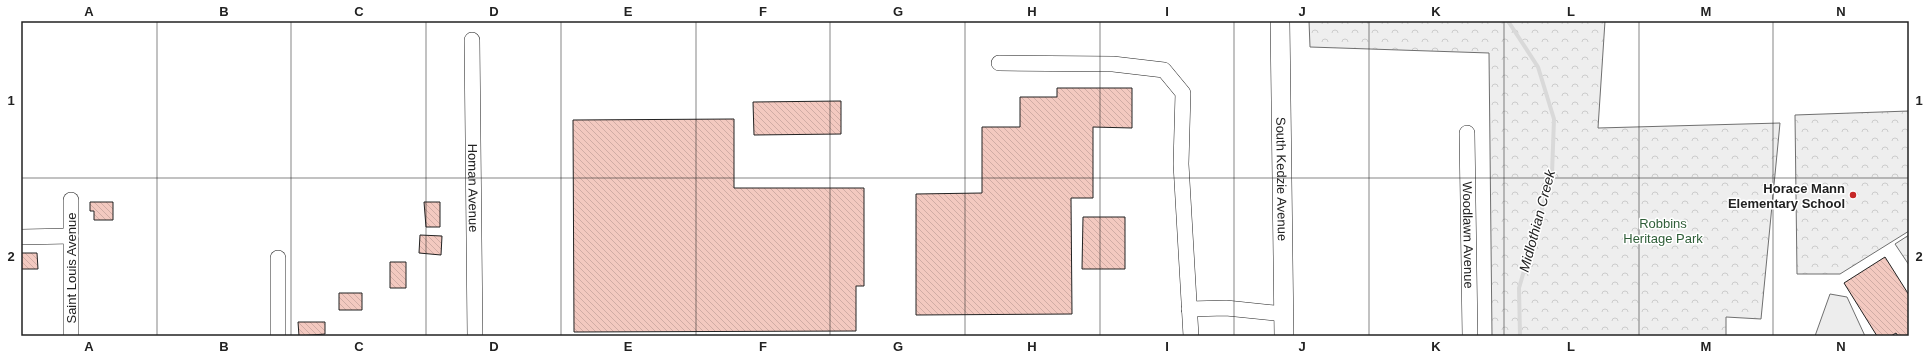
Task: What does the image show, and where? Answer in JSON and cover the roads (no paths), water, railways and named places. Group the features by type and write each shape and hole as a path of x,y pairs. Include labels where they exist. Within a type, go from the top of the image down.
{"main road":[{"name":"South Kedzie Avenue","path":"1280,21 1284,336"}],"street":[{"name":"Homan Avenue","path":"472,40 475,336"},
{"path":"999,63 1112,64 1164,70 1183,94 1181,164 1191,336"},
{"name":"Woodlawn Avenue","path":"1467,133 1470,336"},
{"name":"Saint Louis Avenue","path":"71,200 71,336"},
{"path":"21,237 71,236"},
{"path":"278,258 278,336"},
{"path":"1189,309 1226,308 1284,314"}],"waterway":[{"name":"Midlothian Creek","path":"1508,21 1538,67 1554,119 1552,174 1519,288 1520,336"}],"place":[{"name":"Horace Mann Elementary School","path":"1853,195"}],"park label":[{"name":"Robbins Heritage Park","path":"1663,230"}]}
